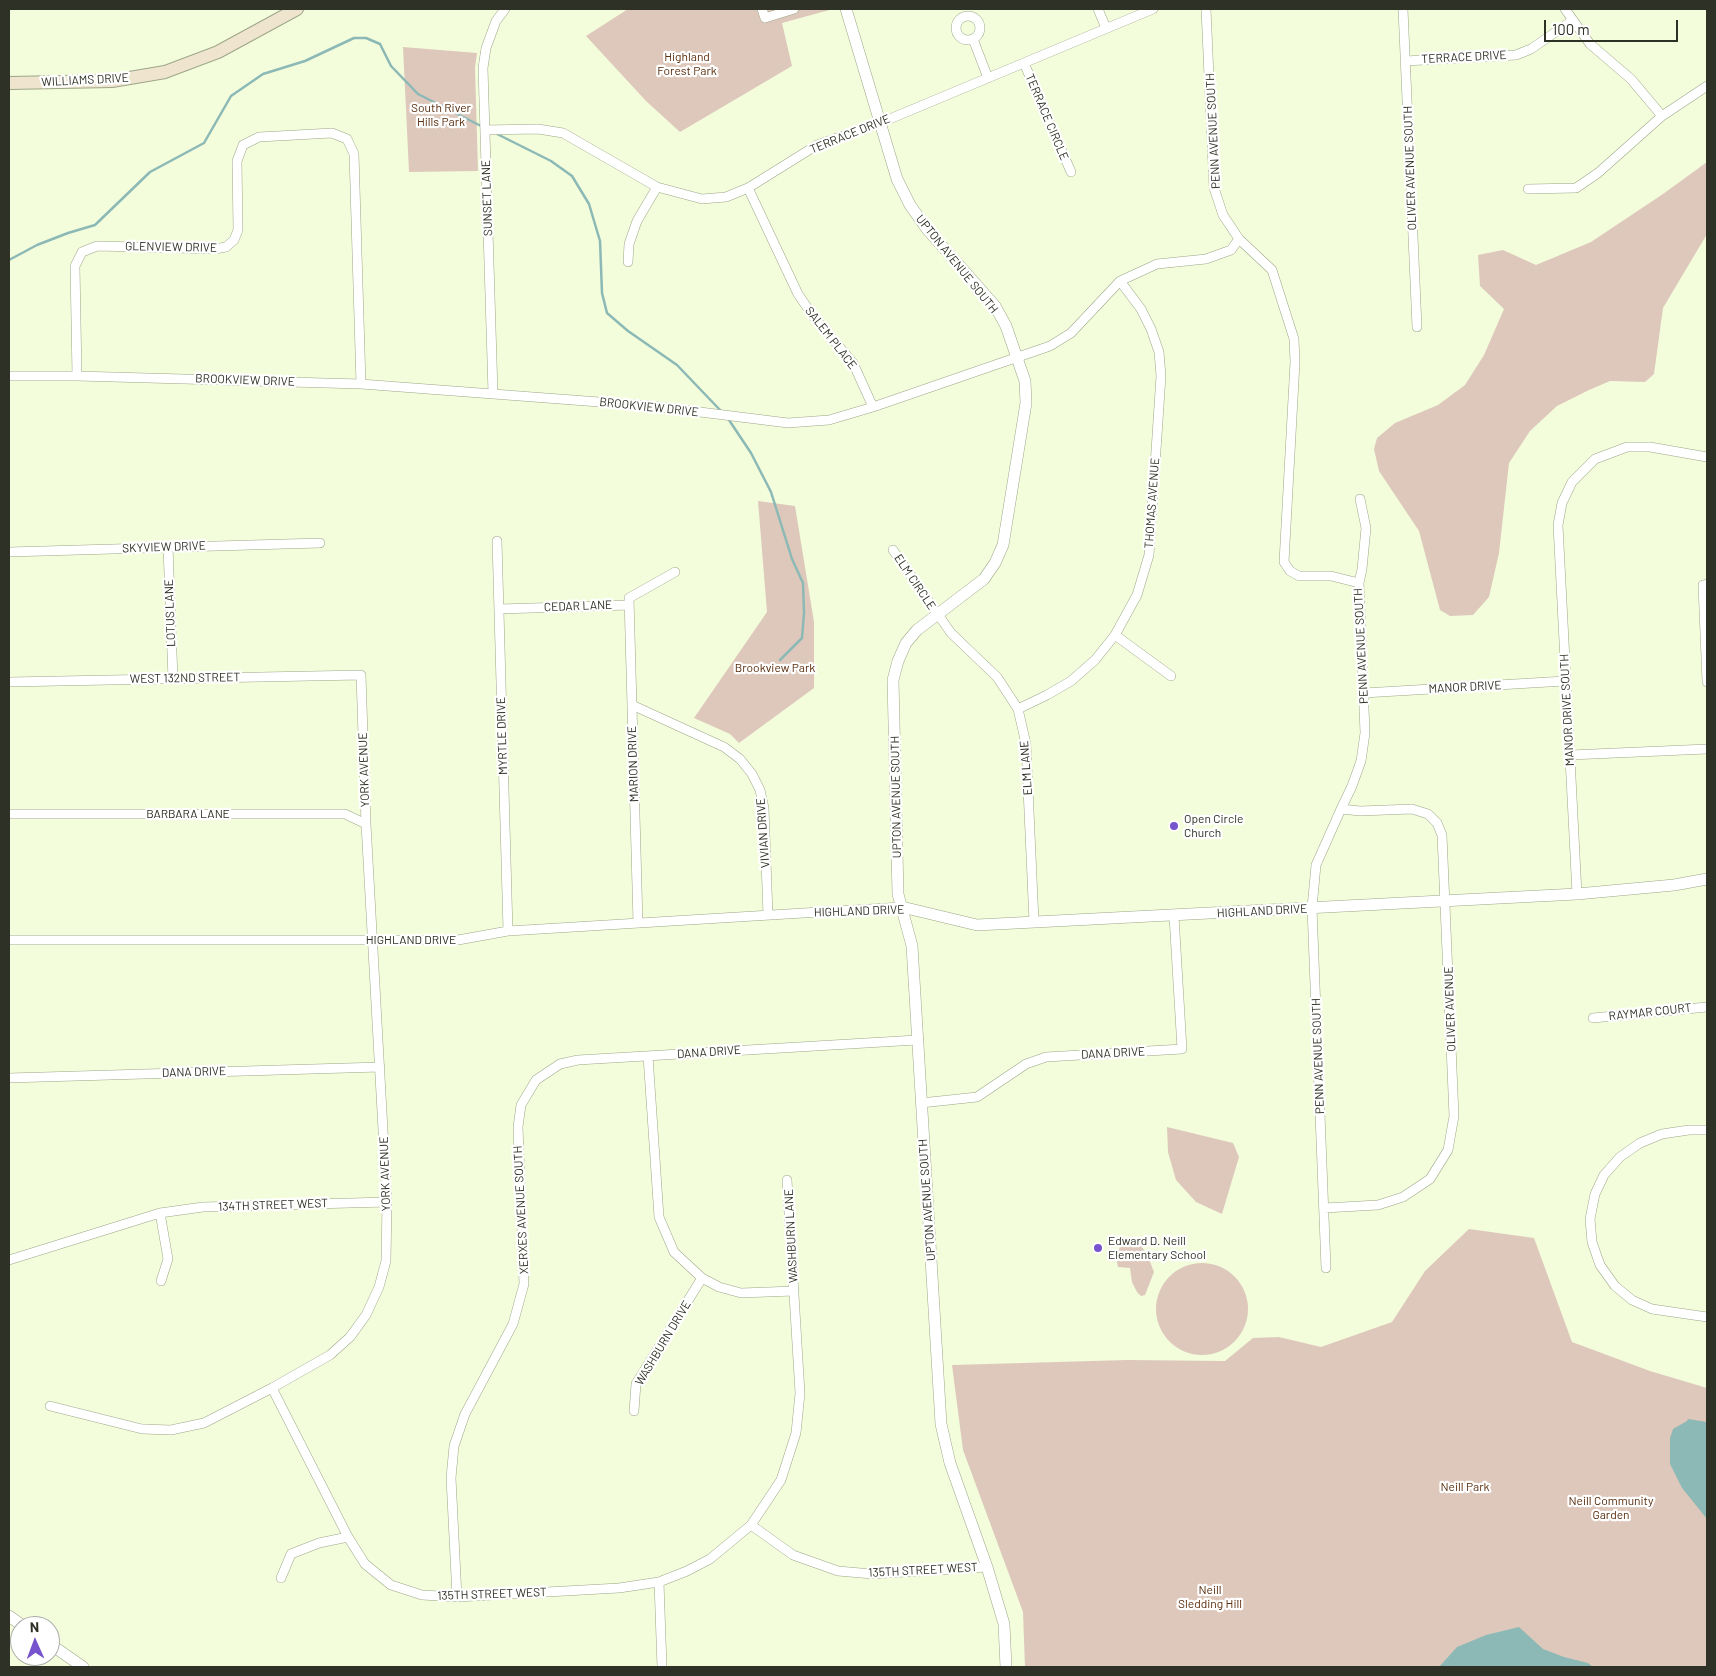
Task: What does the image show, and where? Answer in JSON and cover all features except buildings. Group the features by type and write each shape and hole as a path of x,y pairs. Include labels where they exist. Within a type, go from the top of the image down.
{"main road":[{"name":"WILLIAMS DRIVE","path":"9,83 112,81 165,72 218,52 297,9"}],"street":[{"name":"SUNSET LANE","path":"493,393 483,68 486,48 496,21 505,9"},
{"path":"762,9 765,18 794,9"},
{"name":"UPTON AVENUE SOUTH","path":"846,9 897,179 910,205 926,229 995,306 1006,326 1025,381 1026,403 1003,545 996,563 984,579 917,630 906,644 898,660 893,680 898,888 912,946 941,1424 950,1463 987,1568 1004,1624 1006,1667"},
{"path":"1098,9 1106,28"},
{"name":"TERRACE DRIVE","path":"485,130 538,129 563,134 658,186 702,199 726,197 748,188 817,145 880,123 1153,9"},
{"name":"PENN AVENUE SOUTH","path":"1206,9 1214,188 1223,215 1239,239 1272,270 1294,339 1295,362 1284,562 1290,571 1299,576 1331,576 1359,583 1365,733 1361,761 1352,786 1316,865 1312,908 1326,1268"},
{"name":"OLIVER AVENUE SOUTH","path":"1403,9 1417,327"},
{"path":"1565,9 1590,44 1631,80 1662,116"},
{"name":"TERRACE DRIVE","path":"1405,61 1516,55 1531,48 1573,20"},
{"path":"973,39 988,78"},
{"name":"TERRACE CIRCLE","path":"1024,63 1070,172"},
{"path":"1528,189 1576,188 1598,173 1662,116 1707,86"},
{"name":"GLENVIEW DRIVE","path":"77,376 75,266 82,252 97,246 215,249 226,247 234,240 238,230 237,161 243,145 258,137 332,133 347,139 354,154 361,384"},
{"path":"628,262 629,244 637,221 658,186"},
{"name":"SALEM PLACE","path":"748,188 798,294 813,316 854,362 873,407"},
{"name":"BROOKVIEW DRIVE","path":"9,376 77,376 361,384 652,406 788,423 829,420 873,407 1050,346 1071,333 1120,282 1157,264 1206,259 1231,250 1239,239"},
{"name":"THOMAS AVENUE","path":"1018,709 1047,696 1071,680 1095,660 1115,635 1137,595 1149,555 1161,376 1159,352 1151,329 1141,309 1120,282"},
{"name":"MANOR DRIVE SOUTH","path":"1577,894 1558,526 1562,503 1572,482 1596,459 1627,447 1650,447 1707,457"},
{"path":"1359,583 1366,528 1360,499"},
{"name":"MYRTLE DRIVE","path":"497,541 508,931"},
{"name":"SKYVIEW DRIVE","path":"9,552 320,543"},
{"name":"LOTUS LANE","path":"168,547 173,679"},
{"name":"ELM CIRCLE","path":"894,550 937,614"},
{"name":"CEDAR LANE","path":"499,609 629,605 629,598 675,572"},
{"path":"1705,584 1707,682"},
{"name":"MARION DRIVE","path":"629,605 638,923"},
{"name":"ELM LANE","path":"937,614 951,633 997,677 1018,709 1026,744 1034,922"},
{"path":"1115,635 1171,676"},
{"name":"WEST 132ND STREET","path":"9,682 361,675"},
{"name":"YORK AVENUE","path":"50,1406 142,1429 171,1430 204,1423 330,1355 350,1337 366,1315 379,1288 386,1261 387,1202 366,824 361,675"},
{"name":"MANOR DRIVE","path":"1364,693 1566,681"},
{"name":"VIVIAN DRIVE","path":"632,705 724,747 740,759 752,774 760,790 764,808 768,915"},
{"path":"1570,755 1707,749"},
{"name":"OLIVER AVENUE","path":"1324,1208 1378,1205 1403,1197 1430,1178 1448,1150 1454,1116 1442,835 1437,823 1428,814 1412,809 1360,812 1341,809"},
{"name":"BARBARA LANE","path":"9,814 345,814 366,824"},
{"name":"HIGHLAND DRIVE","path":"9,940 458,940 508,931 902,907 977,925 1577,894 1674,886 1707,879"},
{"name":"DANA DRIVE","path":"921,1103 977,1097 1026,1064 1046,1057 1182,1049 1174,916"},
{"name":"RAYMAR COURT","path":"1593,1018 1707,1006"},
{"name":"DANA DRIVE","path":"560,1064 578,1060 918,1040"},
{"path":"648,1056 659,1217 674,1252 702,1278 719,1287 741,1293 794,1291"},
{"name":"XERXES AVENUE SOUTH","path":"457,1597 451,1478 454,1446 465,1414 513,1324 524,1284 518,1127 521,1105 536,1080 560,1064"},
{"name":"DANA DRIVE","path":"9,1078 380,1067"},
{"path":"1707,1130 1689,1130 1662,1134 1640,1143 1620,1157 1604,1175 1595,1194 1590,1219 1592,1242 1600,1265 1615,1286 1632,1300 1652,1309 1707,1317"},
{"name":"WASHBURN LANE","path":"751,1525 781,1480 796,1434 800,1393 787,1180"},
{"name":"134TH STREET WEST","path":"9,1260 160,1212 203,1208 387,1202"},
{"path":"160,1212 168,1259 161,1280"},
{"name":"WASHBURN DRIVE","path":"634,1411 636,1384 702,1278"},
{"name":"135TH STREET WEST","path":"272,1388 348,1537 365,1564 391,1585 422,1595 457,1597 620,1588 659,1582 710,1559 751,1525 793,1555 838,1571 872,1574 987,1568"},
{"path":"280,1578 291,1554 319,1543 348,1537"},
{"path":"659,1582 662,1667"},
{"path":"60,1651 83,1667"}],"green space":[{"name":"Highland Forest Park","path":"628,9 833,9 782,23 792,66 680,132 646,101 586,36"},
{"name":"South River Hills Park","path":"403,47 477,53 475,68 478,171 409,172"},
{"path":"1707,162 1707,234 1663,308 1654,374 1645,382 1610,381 1589,390 1557,406 1530,431 1509,463 1499,553 1489,597 1473,615 1450,616 1440,610 1419,531 1379,471 1374,449 1377,438 1395,423 1438,405 1465,385 1484,355 1504,309 1480,286 1478,255 1503,250 1536,265 1591,242"},
{"name":"Brookview Park","path":"758,501 795,506 814,622 814,688 739,743 730,734 694,718 767,612"},
{"path":"1167,1127 1233,1143 1239,1157 1222,1214 1196,1202 1176,1180 1168,1152"},
{"name":"Neill Park","path":"1469,1229 1534,1238 1572,1342 1650,1371 1707,1388 1707,1667 1025,1667 1023,1612 963,1450 952,1365 1127,1360 1225,1361 1253,1338 1279,1337 1321,1347 1392,1322 1425,1271"},
{"path":"1134,1237 1147,1254 1154,1272 1145,1295 1141,1296 1132,1282 1130,1268 1118,1267 1117,1262 1120,1245"},
{"path":"1202,1263 1220,1267 1234,1277 1244,1291 1248,1309 1244,1327 1234,1341 1220,1351 1202,1355 1184,1351 1170,1341 1160,1327 1156,1309 1160,1291 1170,1277 1184,1267"}],"water":[{"path":"1688,1419 1707,1422 1707,1519 1682,1488 1670,1464 1670,1438 1673,1429"},
{"path":"1519,1627 1543,1649 1588,1663 1593,1667 1439,1667 1457,1647 1486,1635"}],"waterway":[{"path":"9,260 37,245 95,225 150,172 204,143 231,96 263,74 305,61 354,38 366,38 380,44 391,66 418,94 483,127"},
{"path":"497,134 551,161 572,176 589,204 600,241 602,293 607,313 628,331 677,365 721,411"},
{"path":"727,417 751,453 771,492 792,559 803,583 804,613 802,638 780,660"}],"place":[{"name":"Open Circle Church","path":"1174,826"},
{"name":"Edward D. Neill Elementary School","path":"1098,1248"}],"park label":[{"name":"Neill Community Garden","path":"1611,1508"},
{"name":"Neill Sledding Hill","path":"1210,1597"}]}
